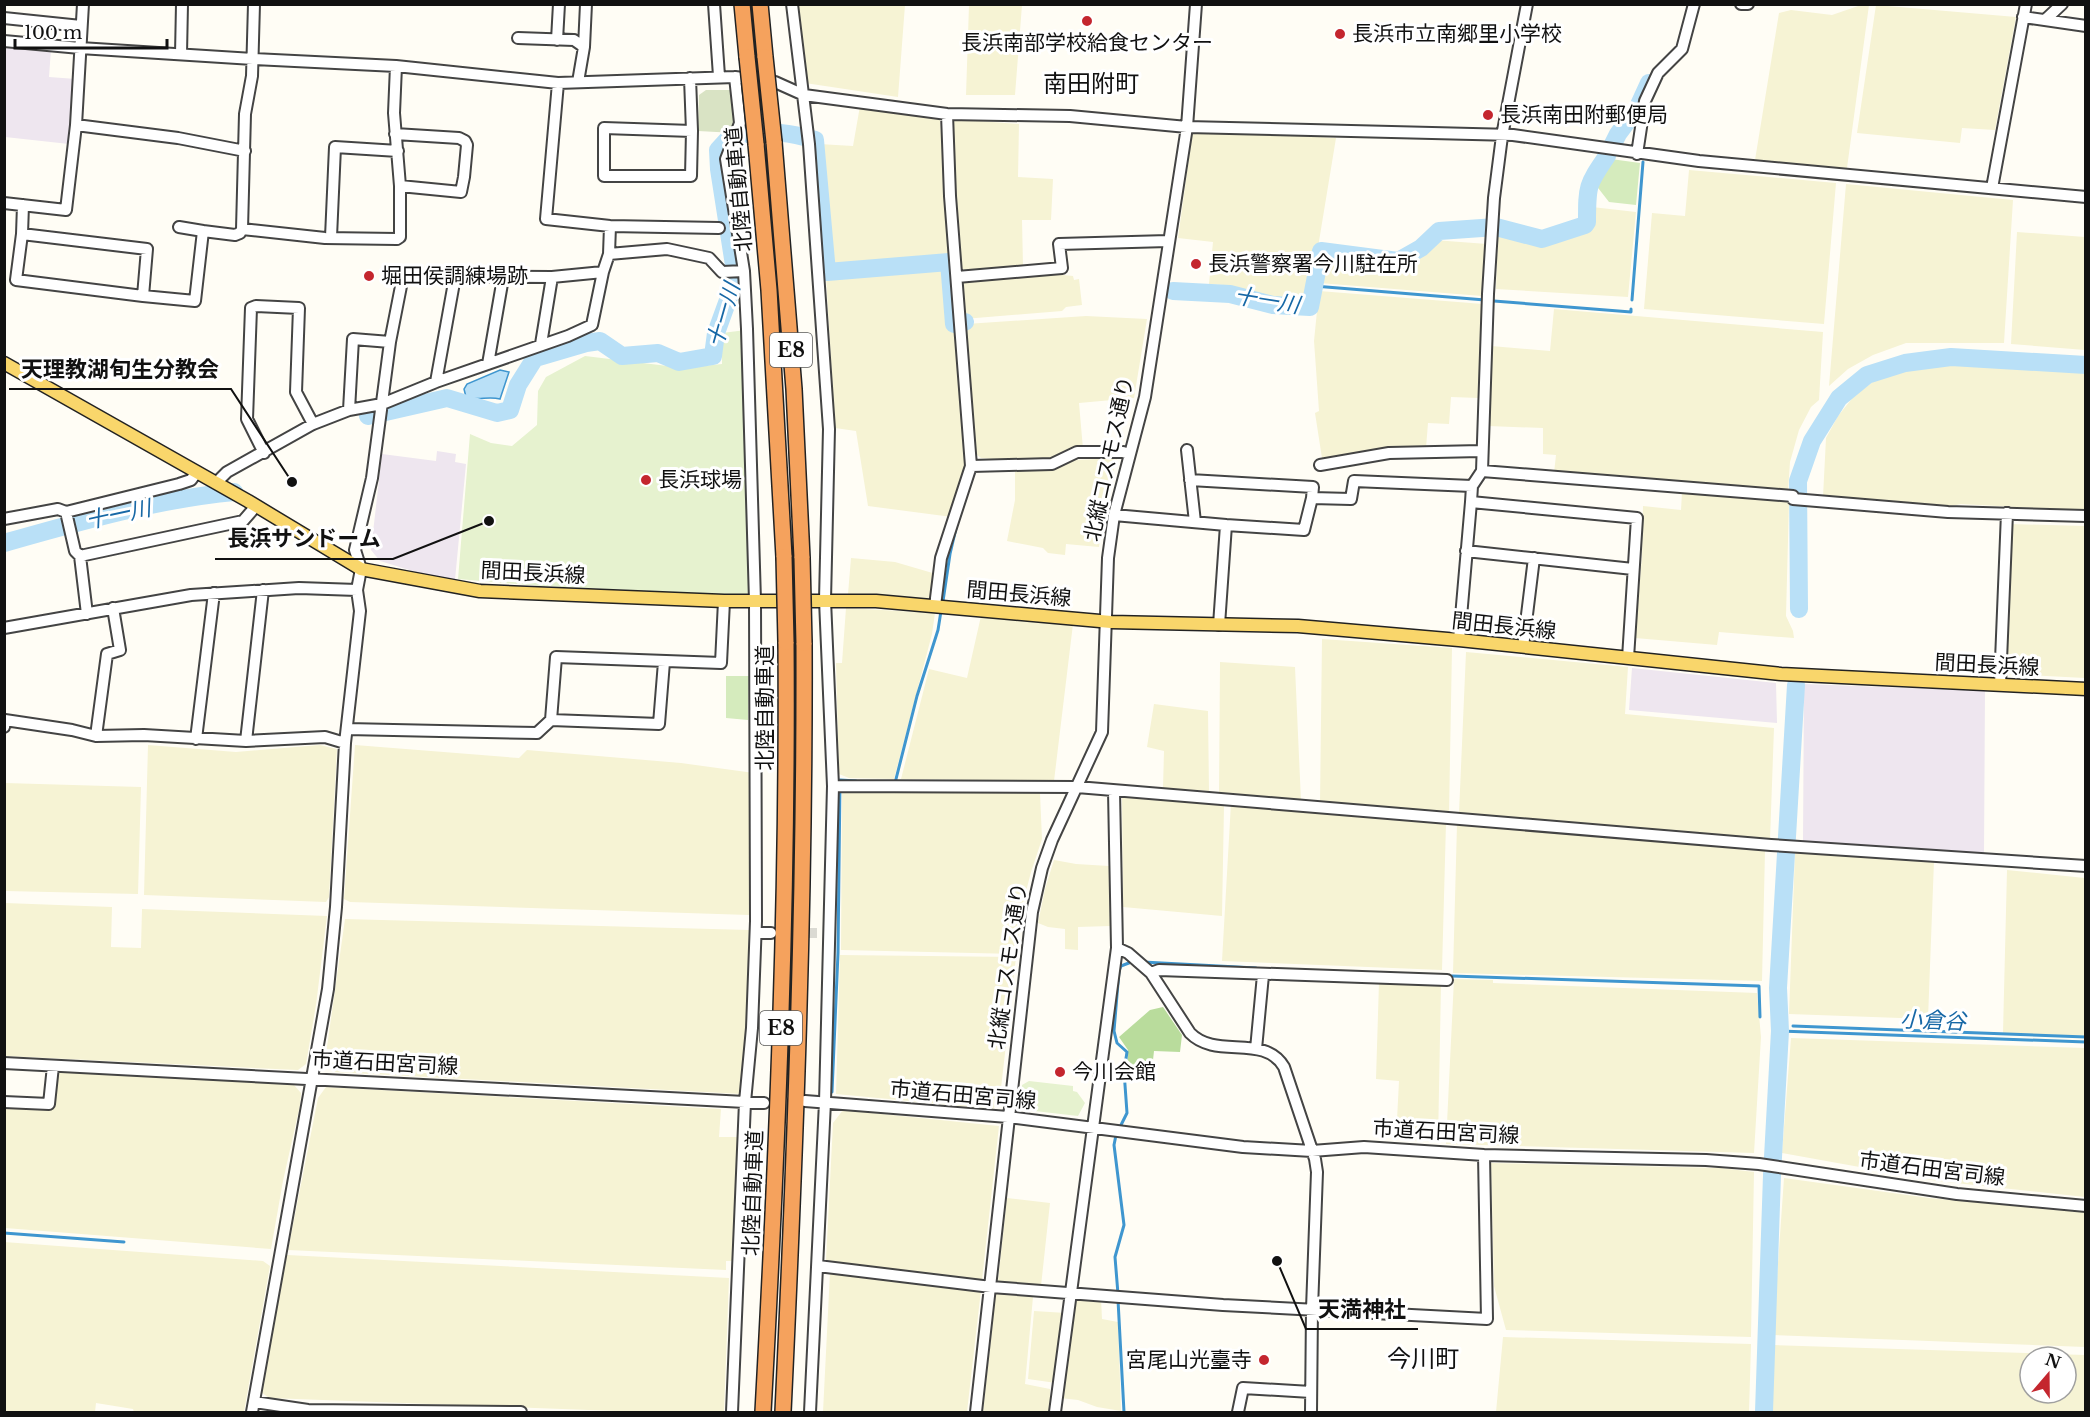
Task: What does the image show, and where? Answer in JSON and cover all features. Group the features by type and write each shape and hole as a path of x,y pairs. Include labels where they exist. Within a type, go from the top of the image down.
{"highway":[{"name":"北陸自動車道","path":"742,4 772,335 784,557 786,642 783,975 763,1413"},
{"name":"北陸自動車道","path":"760,4 774,142 794,389 804,643 805,814 783,1413"}],"main road":[{"name":"間田長浜線","path":"4,363 197,472 217,481 361,569 480,591 724,601 876,601 1106,621 1298,626 1459,640 1792,675 2085,689"}],"street":[{"path":"4,203 66,210 76,125 83,4"},
{"path":"181,54 182,4"},
{"path":"179,227 235,235 242,229 245,114 252,76 254,4"},
{"path":"557,40 559,4"},
{"path":"578,82 584,47 586,4"},
{"path":"714,4 719,76"},
{"path":"792,4 804,94 829,429 825,600 833,786 825,1102 810,1413"},
{"name":"北縦コスモス通り","path":"976,1413 1034,901 1044,861 1102,732 1108,558 1114,515 1145,397 1187,128 1196,4"},
{"path":"1459,640 1472,486 1482,471 1481,451 1492,226 1502,136 1527,4"},
{"path":"1637,154 1645,101 1658,73 1682,49 1694,4"},
{"path":"1741,4 1748,4"},
{"path":"1992,188 2026,4"},
{"path":"2045,20 2062,4"},
{"path":"2024,17 2085,26"},
{"path":"4,18 81,26"},
{"path":"518,38 574,40 584,47"},
{"path":"4,41 80,48 396,66 558,83 735,77 775,82 804,94 947,114 1070,116 1187,128 1513,135 1637,154 2085,197"},
{"path":"242,229 315,237 399,238 402,233 400,186 393,113 396,66"},
{"path":"732,1413 745,1102 752,1028 756,933 755,601 737,271 726,159 740,123 735,77"},
{"path":"690,78 692,131 691,176 604,176 604,128 692,131"},
{"path":"558,83 546,219 610,226 719,228"},
{"path":"935,606 941,558 971,466 950,196 947,114"},
{"path":"76,125 178,138 245,151"},
{"path":"395,134 459,138 467,145 461,192 400,186"},
{"path":"331,237 335,147 398,151"},
{"path":"23,205 16,280 195,301 203,231"},
{"path":"217,481 227,472 313,424 349,410 382,404 592,325 609,254 610,226"},
{"path":"22,234 147,249 143,296"},
{"path":"957,277 1062,268 1059,244 1168,241"},
{"path":"609,254 667,249 709,258 722,272 737,271"},
{"path":"521,1413 308,1411 253,1407 328,989 336,907 345,743 360,611 357,590 361,569 355,550 372,478 390,342 403,276 503,278 552,277 603,272"},
{"path":"436,382 455,277"},
{"path":"541,344 552,277"},
{"path":"489,364 503,278"},
{"path":"264,453 247,419 251,308 256,306 299,308 296,392 313,424"},
{"path":"349,410 353,339 390,342"},
{"path":"1186,450 1195,522"},
{"path":"1320,465 1389,453 1481,451"},
{"path":"971,466 1052,464 1077,452 1129,454"},
{"path":"1482,471 1948,512 2085,516"},
{"path":"4,519 58,509 66,512 179,484 191,480 197,472"},
{"path":"1114,515 1304,530 1313,487 1190,480"},
{"path":"1312,498 1351,499 1354,481 1472,486"},
{"path":"1471,502 1637,518 1628,658"},
{"path":"80,556 243,521 252,504"},
{"path":"66,512 75,551 80,556 87,614"},
{"path":"2000,685 2007,513"},
{"path":"1219,624 1226,525"},
{"path":"1466,551 1633,569"},
{"path":"1523,647 1534,558"},
{"path":"4,628 191,595 299,588 357,590"},
{"path":"246,741 263,591"},
{"path":"196,739 214,593"},
{"path":"347,729 537,733 551,720 556,657 664,663 721,663 724,601"},
{"path":"96,736 106,654 120,650 113,608"},
{"path":"551,720 659,724 664,663"},
{"path":"4,727 5,720 96,736 144,735 246,741 325,737 345,743"},
{"path":"833,786 1077,787 1777,845 2085,866"},
{"path":"1055,1413 1117,948 1114,791"},
{"path":"817,933 830,932"},
{"path":"756,933 771,933"},
{"path":"1117,948 1128,953 1151,973 1190,1032 1198,1040 1212,1046 1256,1049 1273,1054 1284,1067 1317,1172 1311,1413"},
{"path":"1151,973 1159,970 1447,980"},
{"path":"1256,1049 1263,975"},
{"name":"市道石田宮司線","path":"4,1063 764,1103"},
{"path":"4,1102 49,1104 53,1066"},
{"name":"市道石田宮司線","path":"805,1101 1008,1117 1243,1147 1312,1151 1364,1147 1484,1155 1707,1160 1780,1166 1946,1192 2085,1206"},
{"path":"818,1266 991,1287 1223,1305 1487,1319 1484,1155"},
{"path":"1238,1413 1243,1388 1311,1392"}],"shaded area":[{"path":"797,5 905,5 898,97 805,83"},
{"path":"969,5 1022,5 1015,95 966,95"},
{"path":"1861,5 1869,5 1847,168 1755,160 1779,13 1791,10 1832,15"},
{"path":"1876,5 2016,17 1995,130 1962,128 1960,143 1857,133"},
{"path":"4,45 51,49 49,77 76,79 69,144 5,137"},
{"path":"860,106 940,119 950,259 829,269 819,144 853,146"},
{"path":"955,119 1019,124 1018,177 1053,179 1051,220 1022,220 1023,266 968,272 961,268 950,125"},
{"path":"1204,130 1336,138 1309,302 1272,298 1224,285 1209,284 1213,242 1178,238 1192,136"},
{"path":"1689,170 1836,183 1824,324 1644,309 1652,213 1685,216"},
{"path":"1846,184 2013,200 2004,343 1906,343 1873,355 1848,369 1829,386"},
{"path":"1592,207 1636,212 1628,297 1496,289 1498,233 1543,244 1591,226"},
{"path":"2017,232 2085,237 2085,350 2011,344"},
{"path":"1434,240 1487,244 1482,296 1319,283 1322,256 1398,266"},
{"path":"945,269 950,326 957,327 968,469 952,517 868,506 856,431 835,428 826,276"},
{"path":"1053,274 1073,276 1074,280 1079,279 1082,305 1066,307 1062,311 964,319 962,285 967,278"},
{"path":"1319,291 1483,304 1479,398 1451,397 1449,424 1428,423 1426,448 1385,448 1322,458 1315,413 1319,411 1314,341"},
{"path":"1554,309 1823,332 1819,400 1811,407 1799,430 1790,462 1788,491 1641,477 1620,480 1554,473 1556,455 1543,454 1543,428 1488,426 1491,346 1550,351"},
{"path":"1086,316 1147,319 1134,398 1079,403 1083,449 1061,453 1036,463 981,458 976,454 966,324"},
{"path":"1938,364 2085,372 2085,511 1961,504 1945,507 1823,497 1826,438 1838,416 1854,396 1874,381 1905,369"},
{"path":"437,451 456,454 455,462 466,464 455,580 429,576 380,561 371,550 382,454 436,461"},
{"path":"1117,458 1104,505 1099,547 1066,544 1065,555 1048,553 1043,548 1007,541 1015,500 1015,470 1040,471 1055,469 1075,460"},
{"path":"1682,492 1789,502 1786,616 1794,638 1719,632 1717,645 1635,638 1642,556 1643,506 1681,510"},
{"path":"2009,524 2085,526 2085,678 2005,674"},
{"path":"851,558 895,562 936,574 932,596 929,600 848,594"},
{"path":"846,608 935,613 932,634 894,779 849,778 839,774 836,663 842,663"},
{"path":"981,616 1073,624 1054,781 901,779 929,669 967,678"},
{"path":"1322,639 1452,648 1449,814 1320,803"},
{"path":"1466,652 1628,667 1625,714 1774,728 1770,840 1459,813"},
{"path":"1220,662 1295,667 1301,801 1219,793"},
{"path":"1632,668 1776,683 1777,723 1629,710"},
{"path":"1804,684 1985,691 1984,855 1803,842"},
{"path":"1154,704 1208,711 1209,791 1163,788 1164,751 1147,747"},
{"path":"148,745 236,752 320,745 337,749 329,897 326,902 144,895"},
{"path":"355,745 519,758 527,750 681,763 754,773 749,915 350,902 344,899"},
{"path":"5,783 141,787 138,894 5,891"},
{"path":"842,793 1040,793 1042,839 1021,911 1017,954 841,950"},
{"path":"1122,798 1174,798 1224,806 1222,916 1123,907"},
{"path":"1231,803 1446,823 1442,970 1222,961"},
{"path":"1457,824 1765,851 1762,981 1453,973"},
{"path":"1795,853 1934,861 1928,1019 1789,1014"},
{"path":"1054,860 1109,866 1110,926 1078,927 1078,950 1065,949 1065,929 1038,923"},
{"path":"2007,870 2085,878 2085,1036 2003,1033"},
{"path":"5,903 112,907 111,947 141,948 142,909 327,916 306,1064 298,1070 5,1056"},
{"path":"345,919 749,930 744,1087 741,1094 335,1072 325,1061"},
{"path":"840,955 1016,957 1000,1097 993,1109 836,1094"},
{"path":"1454,979 1493,980 1493,983 1757,993 1761,1037 1754,1153 1446,1144"},
{"path":"1379,982 1441,984 1438,1142 1396,1139 1399,1081 1376,1079"},
{"path":"1791,1038 2085,1048 2085,1197 1937,1181 1782,1153"},
{"path":"60,1071 294,1085 301,1093 300,1105 271,1249 5,1228 5,1106 53,1108 56,1076"},
{"path":"326,1087 721,1109 719,1137 738,1137 733,1261 726,1261 726,1270 288,1250 318,1098"},
{"path":"843,1110 999,1126 982,1280 830,1263 826,1260 833,1123"},
{"path":"1491,1163 1721,1168 1754,1172 1751,1337 1506,1330 1494,1286"},
{"path":"1784,1178 1929,1198 2085,1212 2085,1347 1773,1335"},
{"path":"1007,1198 1050,1203 1041,1286 998,1281"},
{"path":"4,1242 263,1261 270,1266 244,1412 134,1412 133,1409 96,1403 95,1412 5,1412"},
{"path":"287,1255 729,1278 724,1412 643,1412 269,1398 261,1392"},
{"path":"830,1272 981,1290 967,1412 823,1412"},
{"path":"996,1292 1033,1297 1025,1384 1050,1389 1050,1412 983,1412"},
{"path":"1074,1296 1101,1298 1102,1319 1118,1322 1121,1411 1060,1398"},
{"path":"1034,1311 1066,1313 1056,1383 1028,1379"},
{"path":"1503,1337 1751,1344 1749,1412 1496,1412"},
{"path":"1774,1345 2018,1353 2018,1405 2078,1405 2078,1355 2085,1355 2085,1412 1772,1412"}],"green space":[{"path":"706,90 734,90 735,133 698,131 699,95"},
{"path":"1611,159 1640,163 1636,205 1609,202 1595,184"},
{"path":"746,330 759,596 541,586 458,579 470,434 491,443 512,446 537,425 538,391 546,377 585,356 684,368 722,364 722,333"},
{"path":"726,676 749,676 748,720 726,718"},
{"path":"1163,1007 1182,1035 1180,1052 1154,1051 1152,1069 1155,1079 1133,1075 1127,1071 1128,1050 1119,1037 1150,1010"},
{"path":"1029,1081 1073,1086 1073,1091 1077,1092 1085,1103 1078,1116 1026,1110 1021,1101 1022,1085"}],"water":[{"path":"500,370 509,372 500,399 466,397 464,389 467,384"}],"waterway":[{"name":"十一川","path":"1612,146 1638,107 1649,83"},
{"name":"十一川","path":"745,134 780,133 815,140 827,272 949,262 954,324 965,322"},
{"name":"十一川","path":"368,416 447,398 497,413 510,410 518,385 535,358 586,343 600,341 622,356 658,353 679,362 713,356 716,333 736,278 719,169 718,150 728,139"},
{"name":"十一川","path":"1173,291 1230,294 1273,305 1310,307 1321,251 1398,261 1421,248 1439,231 1496,227 1542,239 1585,225 1590,186 1595,173 1607,156"},
{"path":"1632,300 1643,162"},
{"path":"1314,286 1485,300"},
{"path":"1494,301 1631,312 1631,309"},
{"path":"1799,609 1798,481 1812,441 1839,398 1867,375 1905,363 1951,357 2086,365"},
{"name":"十一川","path":"4,543 89,519 147,506 234,492"},
{"path":"943,601 957,524"},
{"path":"895,783 917,696 938,630 941,611"},
{"path":"1764,1412 1772,1175 1780,1031 1778,988 1796,685"},
{"path":"832,1092 838,953 840,780 856,781"},
{"path":"1119,1129 1127,1113 1124,1071 1127,1052 1117,1043 1114,1031 1119,971 1121,966 1134,961"},
{"path":"1143,962 1256,968"},
{"path":"1452,976 1759,986 1760,1017"},
{"path":"1793,1026 2086,1037"},
{"name":"小倉谷","path":"1780,1031 2086,1042"},
{"path":"1116,1135 1114,1145 1124,1225 1115,1257 1118,1294"},
{"path":"4,1233 124,1242"},
{"path":"1118,1300 1124,1412"}],"tunnel":[{"path":"777,933 817,933"}],"place":[{"name":"長浜南部学校給食センター","path":"1087,21"},
{"name":"長浜市立南郷里小学校","path":"1340,34"},
{"name":"長浜南田附郵便局","path":"1488,115"},
{"name":"長浜警察署今川駐在所","path":"1196,264"},
{"name":"堀田侯調練場跡","path":"369,276"},
{"name":"長浜球場","path":"646,480"},
{"name":"天理教湖旬生分教会","path":"292,482"},
{"name":"長浜サンドーム","path":"489,521"},
{"name":"今川会館","path":"1060,1072"},
{"name":"天満神社","path":"1277,1261"},
{"name":"宮尾山光臺寺","path":"1264,1360"}],"district":[{"name":"南田附町","path":"1091,84"},
{"name":"今川町","path":"1423,1359"}]}
